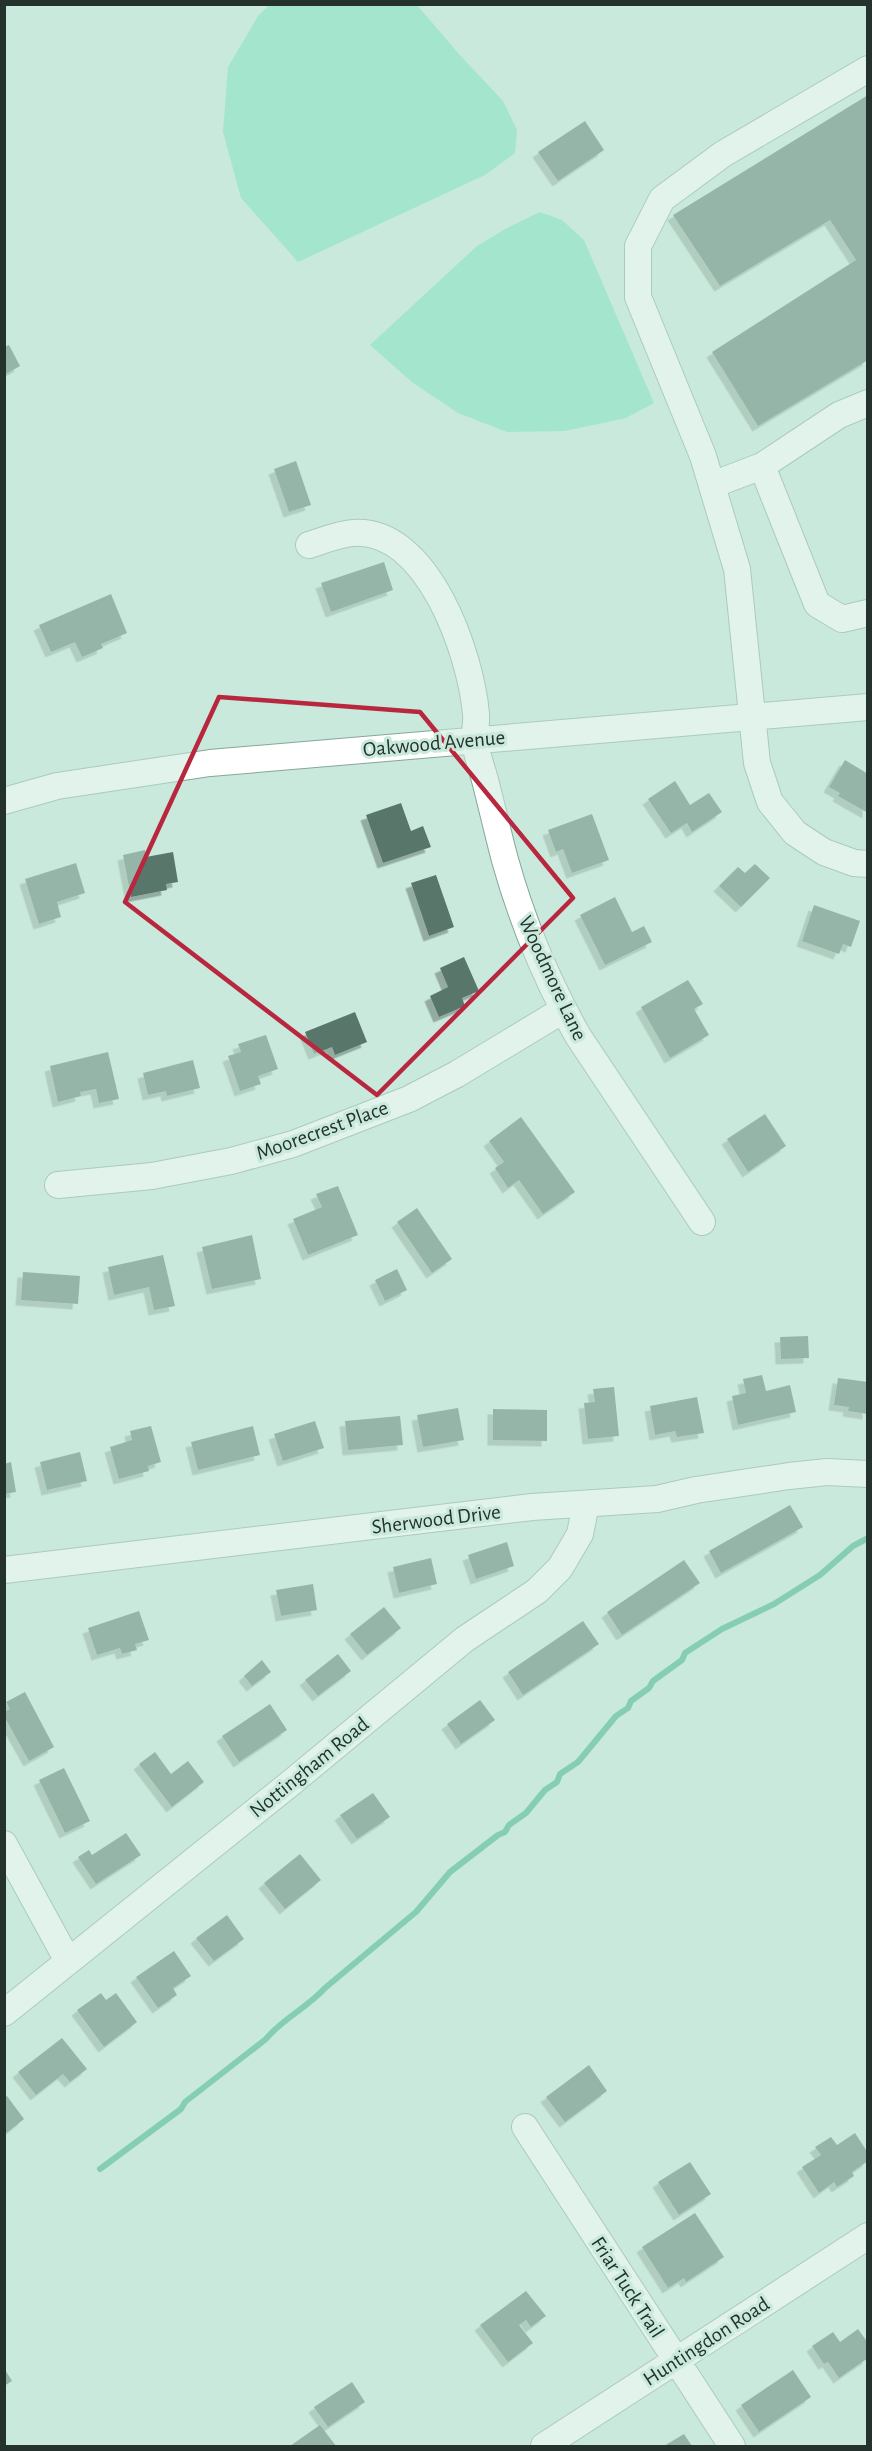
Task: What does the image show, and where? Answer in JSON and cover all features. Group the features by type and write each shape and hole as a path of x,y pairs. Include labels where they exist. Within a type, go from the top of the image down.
{"street":[{"path":"867,69 723,154 662,199 638,246 638,297 703,456 737,569 757,763 770,802 795,832 824,852 854,863 867,864"},
{"path":"712,485 762,466 839,415 867,403"},
{"path":"762,466 817,604 842,619 867,613"},
{"name":"Woodmore Lane","path":"309,545 352,532 367,534 386,540 406,554 428,578 461,644 476,715 474,740 506,862 529,934 563,1010 608,1083 702,1222"},
{"name":"Oakwood Avenue","path":"4,801 57,786 210,763 867,707"},
{"name":"Moorecrest Place","path":"58,1185 152,1176 231,1161 293,1144 409,1099 457,1074 563,1010"},
{"name":"Sherwood Drive","path":"4,1569 532,1507 657,1499 696,1490 789,1476 827,1472 867,1474"},
{"name":"Nottingham Road","path":"4,2013 292,1782 465,1639 537,1591 560,1568 580,1534 586,1504"},
{"path":"4,1844 68,1961"},
{"name":"Friar Tuck Trail","path":"525,2127 732,2446"},
{"name":"Huntingdon Road","path":"544,2446 867,2236"}],"highlighted area":[{"path":"219,697 420,712 573,898 377,1095 125,902"}],"green space":[{"path":"269,5 417,5 503,101 517,130 515,153 485,175 298,262 241,198 223,132 228,67 258,16"},
{"path":"540,212 562,220 584,240 654,403 626,418 565,431 507,432 458,413 413,383 370,345 477,246"}],"building":[{"path":"868,95 868,360 758,426 712,352 856,260 830,220 720,286 673,215"},
{"path":"585,121 604,150 558,181 538,152"},
{"path":"9,345 20,366 4,375 4,347"},
{"path":"296,461 311,505 289,512 274,469"},
{"path":"384,562 393,590 331,612 321,583"},
{"path":"111,594 127,633 101,644 103,648 82,657 75,642 51,652 39,625"},
{"path":"845,760 868,774 868,813 838,796 840,793 829,787"},
{"path":"675,781 690,805 709,793 722,812 692,832 687,823 671,833 648,799"},
{"path":"401,803 411,831 423,826 431,847 383,863 366,815"},
{"path":"592,814 609,860 572,873 563,849 556,852 548,830"},
{"path":"145,850 146,857 173,852 178,882 166,884 167,890 131,897 123,855"},
{"path":"76,863 85,893 57,902 61,917 39,924 25,879"},
{"path":"755,864 770,878 741,907 719,886 738,867 745,873"},
{"path":"436,875 454,927 429,936 411,883"},
{"path":"615,897 632,932 644,926 652,942 605,965 580,915"},
{"path":"814,905 860,921 851,947 843,944 839,954 802,941"},
{"path":"464,957 479,991 462,998 465,1006 439,1017 430,996 448,987 440,968"},
{"path":"688,980 703,1004 694,1009 709,1035 670,1058 641,1007"},
{"path":"355,1012 367,1042 335,1055 332,1047 314,1054 305,1032"},
{"path":"266,1035 278,1069 258,1076 261,1084 240,1091 228,1056 241,1052 238,1044"},
{"path":"108,1052 119,1099 99,1103 96,1089 80,1092 81,1096 58,1102 50,1066"},
{"path":"193,1060 200,1088 167,1096 166,1091 148,1095 143,1073"},
{"path":"765,1114 786,1146 748,1172 727,1139"},
{"path":"521,1117 575,1192 543,1214 519,1180 508,1188 495,1168 504,1162 489,1141"},
{"path":"338,1186 358,1235 308,1255 293,1219 322,1207 316,1194"},
{"path":"417,1208 452,1259 432,1273 397,1222"},
{"path":"252,1235 261,1279 212,1289 202,1247"},
{"path":"163,1255 175,1306 154,1310 149,1287 114,1295 108,1267"},
{"path":"397,1269 407,1290 385,1301 375,1280"},
{"path":"23,1272 80,1276 78,1304 21,1300"},
{"path":"808,1336 809,1358 781,1359 780,1337"},
{"path":"762,1375 766,1391 790,1385 796,1412 738,1425 732,1396 746,1393 743,1379"},
{"path":"838,1378 868,1382 868,1414 848,1411 849,1407 834,1405"},
{"path":"614,1387 619,1436 588,1439 584,1403 595,1402 593,1389"},
{"path":"697,1397 704,1433 677,1437 675,1431 655,1435 650,1406"},
{"path":"458,1408 464,1440 423,1447 417,1415"},
{"path":"493,1409 547,1410 547,1441 493,1440"},
{"path":"400,1416 403,1445 348,1450 345,1421"},
{"path":"315,1421 324,1448 283,1461 274,1434"},
{"path":"151,1426 161,1462 148,1466 149,1471 119,1479 110,1447 132,1440 130,1431"},
{"path":"253,1426 260,1455 198,1470 191,1442"},
{"path":"80,1452 87,1481 47,1490 40,1462"},
{"path":"11,1462 16,1492 4,1494 4,1464"},
{"path":"790,1505 803,1527 721,1573 709,1551"},
{"path":"507,1542 514,1566 476,1579 468,1555"},
{"path":"431,1558 437,1584 399,1593 393,1567"},
{"path":"684,1560 700,1583 622,1635 607,1612"},
{"path":"313,1584 317,1610 281,1616 276,1590"},
{"path":"384,1607 401,1628 367,1655 350,1634"},
{"path":"139,1611 149,1640 135,1644 137,1650 122,1654 120,1648 97,1655 88,1628"},
{"path":"583,1621 599,1644 523,1695 508,1672"},
{"path":"338,1654 351,1671 318,1696 305,1680"},
{"path":"262,1660 271,1672 252,1686 244,1676"},
{"path":"25,1692 54,1747 29,1761 4,1716 4,1712 10,1709 6,1702"},
{"path":"480,1700 495,1720 461,1744 447,1724"},
{"path":"270,1704 287,1730 239,1762 222,1736"},
{"path":"155,1752 171,1774 188,1761 204,1782 172,1807 139,1764"},
{"path":"64,1768 90,1821 65,1833 39,1780"},
{"path":"373,1793 390,1817 357,1839 340,1815"},
{"path":"126,1833 141,1855 96,1884 78,1857 89,1850 92,1855"},
{"path":"300,1854 321,1880 285,1909 264,1883"},
{"path":"227,1915 244,1939 214,1961 196,1938"},
{"path":"174,1951 191,1976 173,1988 177,1995 158,2008 136,1977"},
{"path":"101,1993 106,2000 116,1993 137,2022 104,2047 77,2010"},
{"path":"62,2038 87,2069 70,2082 63,2074 36,2095 18,2072"},
{"path":"589,2065 607,2091 565,2122 546,2097"},
{"path":"7,2096 24,2119 4,2135 4,2097"},
{"path":"855,2133 868,2153 868,2161 852,2172 854,2176 837,2187 834,2182 819,2193 802,2167 821,2155 815,2147 831,2137 837,2145"},
{"path":"690,2162 711,2194 679,2215 658,2182"},
{"path":"695,2213 724,2257 686,2282 684,2278 668,2288 642,2247"},
{"path":"526,2291 546,2316 531,2327 526,2320 519,2325 533,2343 508,2362 480,2325"},
{"path":"858,2329 868,2343 868,2358 839,2378 828,2362 824,2364 812,2346 833,2332 840,2342"},
{"path":"4,2368 12,2381 4,2386"},
{"path":"793,2370 811,2397 759,2432 741,2405"},
{"path":"352,2382 365,2402 328,2427 314,2407"},
{"path":"320,2425 336,2446 290,2446"},
{"path":"684,2434 692,2446 664,2446"}],"waterway":[{"path":"100,2169 181,2109 185,2102 266,2039 279,2025 310,2002 416,1912 450,1872 505,1832 509,1825 526,1813 545,1790 557,1782 560,1774 578,1762 616,1716 628,1708 631,1701 649,1688 653,1681 682,1660 685,1653 722,1629 774,1604 820,1575 853,1546 868,1538"}]}
